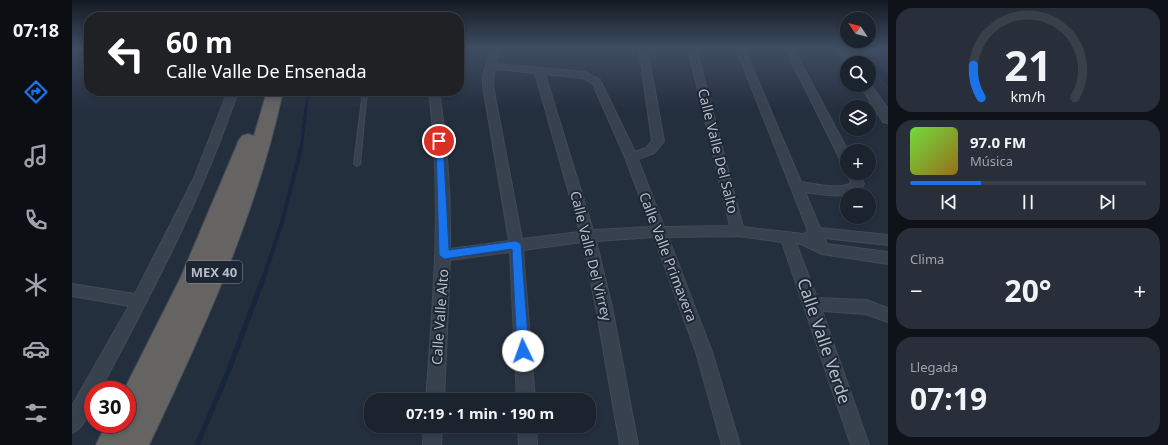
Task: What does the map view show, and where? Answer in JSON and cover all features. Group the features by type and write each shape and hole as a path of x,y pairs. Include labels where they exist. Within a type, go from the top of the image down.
{"highway":[{"name":"MEX 40","path":"136,396 185,296 218,217 249,136 261,96"},
{"name":"MEX 40","path":"134,445 170,372 223,250 254,164 274,96"},
{"path":"111,445 117,433"}],"street":[{"path":"490,69 488,86 516,244 526,393"},
{"path":"518,69 540,71"},
{"path":"631,157 649,152 656,147 658,141 646,69"},
{"name":"Calle Valle Del Salto","path":"697,69 738,231"},
{"path":"748,69 796,186 809,236 822,249 888,258"},
{"path":"800,69 840,147"},
{"name":"Calle Valle Primavera","path":"540,71 589,76 597,82 631,157 657,232 704,352 731,445"},
{"name":"Calle Valle Del Virrey","path":"540,71 588,236 604,307 630,445"},
{"path":"871,92 888,119"},
{"path":"72,424 187,208 220,133 231,96"},
{"name":"Calle Valle Alto","path":"435,96 441,154 444,255 435,393"},
{"path":"796,186 846,191 855,188 858,184 856,180"},
{"path":"444,255 516,244 588,236 657,232 738,231 787,237 809,236 888,240"},
{"name":"Calle Valle Verde","path":"787,237 812,304 860,445"},
{"path":"72,290 138,301"},
{"path":"812,304 866,307 888,315"},
{"path":"432,445 433,433"},
{"path":"527,433 528,445"}],"lane":[{"path":"357,164 364,96"}],"waterway":[{"path":"879,69 888,82"},
{"path":"301,150 307,96"},
{"path":"263,280 282,222 301,149"},
{"path":"197,445 228,372 263,279"}],"route":[{"path":"439,141 441,154 444,255 516,244 523,351"}]}
